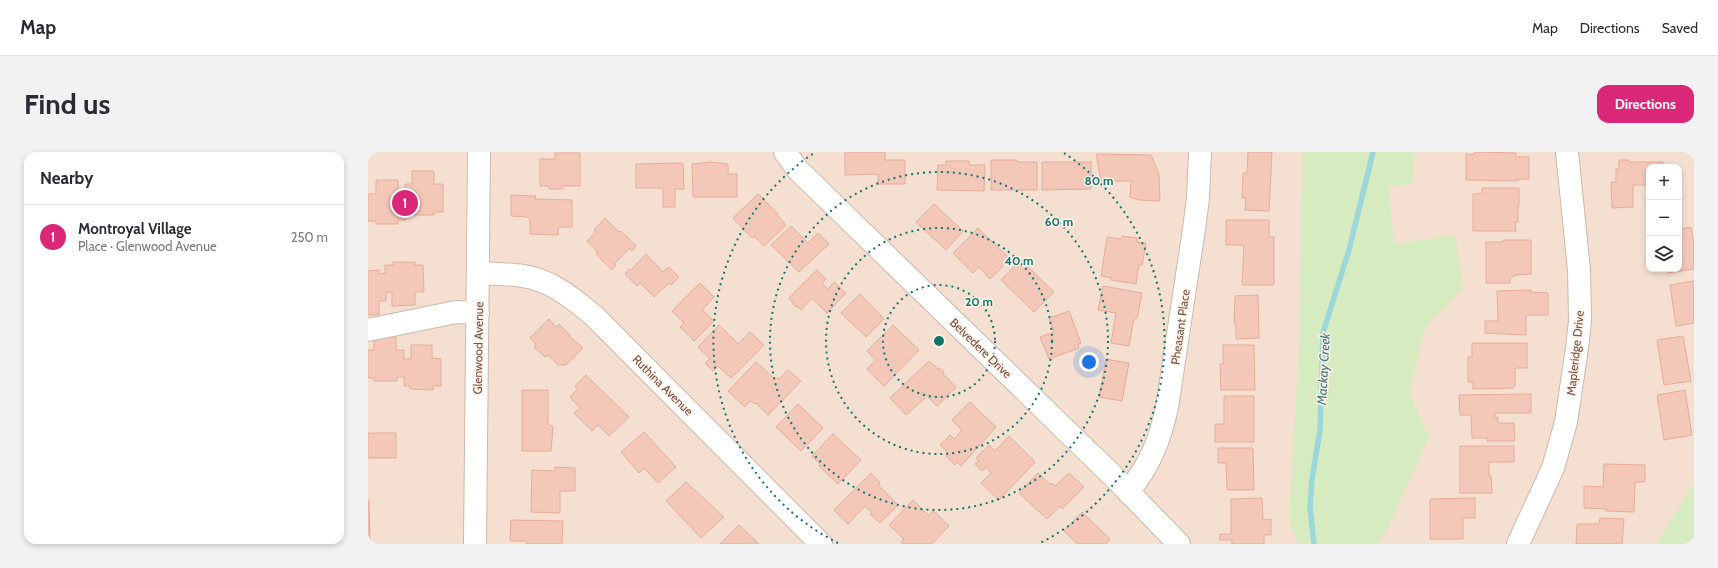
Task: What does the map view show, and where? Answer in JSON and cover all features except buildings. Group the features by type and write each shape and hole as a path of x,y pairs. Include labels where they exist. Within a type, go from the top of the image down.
{"street":[{"name":"Glenwood Avenue","path":"475,544 479,273 479,152"},
{"name":"Belvedere Drive","path":"785,152 798,170 1128,492 1179,544"},
{"name":"Pheasant Place","path":"1128,492 1140,478 1162,434 1194,229 1200,152"},
{"name":"Mapleridge Drive","path":"1518,544 1553,468 1566,422 1577,348 1580,321 1579,270 1567,152"},
{"name":"Ruthina Avenue","path":"479,273 524,276 549,284 571,296 593,315 821,544"},
{"path":"368,330 456,312 478,313"}],"shaded area":[{"path":"368,152 1694,152 1694,544 368,544"}],"green space":[{"path":"1303,152 1415,152 1412,184 1388,187 1395,244 1455,235 1463,289 1426,326 1409,392 1429,437 1387,530 1377,544 1298,544 1289,521 1299,348"},
{"path":"1694,483 1694,544 1656,544"}],"waterway":[{"name":"Mackay Creek","path":"1314,544 1310,507 1312,479 1320,430 1323,333 1349,250 1373,152"}],"place":[{"name":"Montroyal Village","path":"405,203"}]}
